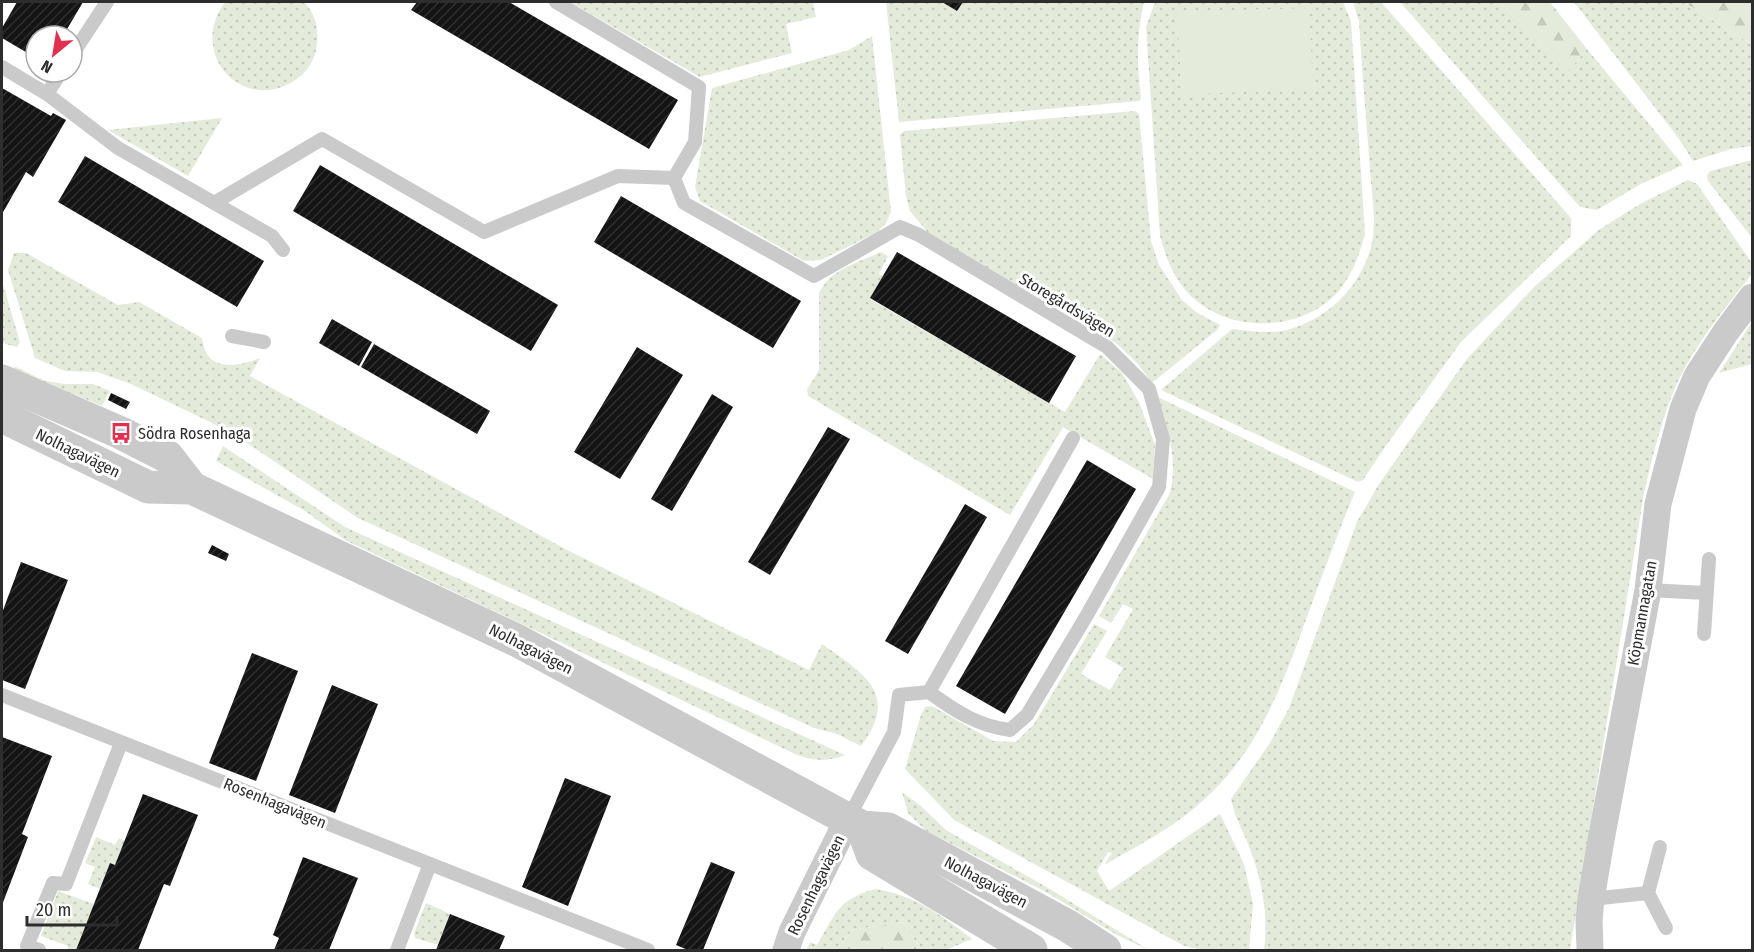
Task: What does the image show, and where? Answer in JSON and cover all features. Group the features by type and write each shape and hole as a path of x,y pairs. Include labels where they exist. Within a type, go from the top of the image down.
{"street":[{"name":"Köpmannagatan","path":"1590,951 1591,899 1600,840 1648,590 1658,504 1683,409 1697,376 1752,297"},
{"name":"Nolhagavägen","path":"2,381 121,433 168,457 192,488"},
{"name":"Nolhagavägen","path":"2,416 148,487 192,488 518,641 855,823 888,829 1068,926 1106,951"},
{"name":"Nolhagavägen","path":"855,823 872,854 1031,951"},
{"name":"Rosenhagavägen","path":"786,951 792,932 855,823"}],"lane":[{"path":"84,37 107,2"},
{"path":"214,203 322,139 484,232 618,176 674,178 695,142 699,87 556,2"},
{"path":"2,67 47,94 118,148 272,236 284,250"},
{"path":"47,94 53,84"},
{"name":"Storegårdsvägen","path":"674,178 684,203 814,276 900,227 919,235 1107,347 1149,389 1163,439 1160,487 1027,716 1010,730 988,727 951,709 929,692"},
{"path":"232,336 264,342"},
{"path":"855,823 894,732 899,695 929,692 1073,438"},
{"path":"1704,634 1709,559"},
{"path":"1648,590 1706,593"},
{"name":"Rosenhagavägen","path":"2,696 648,951"},
{"path":"39,951 27,945 52,883 66,884 121,742"},
{"path":"1660,847 1647,893 1666,928"},
{"path":"397,951 430,864"},
{"path":"1591,899 1647,893"}],"green space":[{"path":"225,2 304,2 317,27 315,54 305,72 297,79 277,88 258,90 241,85 227,74 217,59 212,42 215,22"},
{"path":"570,2 813,2 816,17 786,24 792,53 700,77"},
{"path":"886,2 942,2 957,11 963,2 1144,2 1138,50 1141,98 1139,101 899,122"},
{"path":"1155,2 1343,2 1351,21 1365,233 1356,262 1346,282 1326,303 1308,314 1266,323 1245,322 1224,317 1205,307 1189,294 1171,267 1160,236 1146,27"},
{"path":"1353,2 1381,2 1571,218 1571,236 1461,342 1363,480 1358,482 1161,390 1232,329 1260,332 1280,331 1318,317 1344,296 1362,269 1373,237 1374,212 1359,22"},
{"path":"1400,2 1500,2 1569,70 1587,49 1683,165 1639,185 1597,210 1580,207"},
{"path":"1500,2 1550,2 1587,49 1569,70"},
{"path":"1574,2 1684,2 1752,45 1752,146 1731,149 1693,161 1679,139"},
{"path":"1684,2 1752,2 1752,45"},
{"path":"1309,8 1313,88 1182,95 1177,12"},
{"path":"872,36 891,212 886,223 876,233 821,260 804,261 700,201 695,187 712,88 849,50"},
{"path":"1135,111 1139,114 1151,241 1159,265 1182,300 1196,312 1220,325 1217,330 1152,383 1137,363 1116,343 929,234 910,211 906,196 900,135 904,131"},
{"path":"222,118 188,176 108,130"},
{"path":"1752,160 1752,238 1708,181 1707,176 1710,171"},
{"path":"1688,180 1697,184 1752,263 1752,274 1712,326 1678,381 1654,450 1644,493 1570,950 1264,950 1265,922 1260,880 1231,799 1270,743 1289,708 1357,522 1379,484 1466,360 1534,287 1600,229 1640,204"},
{"path":"881,252 888,256 879,274 883,276 870,299 1065,412 1100,354 1122,373 1139,402 1155,445 1153,479 1063,427 1010,515 808,396 807,390 819,370 819,294 830,278 837,273"},
{"path":"14,253 26,253 118,305 139,302 202,338 209,357 216,362 232,365 260,358 250,376 567,550 809,670 822,644 863,675 872,686 877,699 878,712 872,728 861,746 837,734 814,728 358,518 247,443 210,422 131,384 97,372 65,371 35,358 8,270"},
{"path":"2,281 20,342 17,347 2,343"},
{"path":"1752,322 1752,364 1719,373"},
{"path":"16,367 45,381 93,384 110,391 102,406 76,395 41,387 9,369"},
{"path":"1158,397 1355,492 1284,678 1261,727 1247,749 1213,791 1188,813 1162,832 1104,865 1112,853 1108,852 1097,871 1109,891 1220,814 1244,864 1253,904 1249,950 1202,950 1184,946 954,820 905,769 925,707 932,706 993,741 1016,742 1034,724 1094,624 1107,631 1081,674 1110,690 1123,668 1105,657 1133,609 1123,604 1111,623 1099,616 1170,493 1173,468 1171,445"},
{"path":"223,446 345,527 845,755 821,760 797,755 347,541 305,511 216,461"},
{"path":"902,792 921,806 946,830 1048,888 1149,950 1117,935 1046,892 926,831 908,813"},
{"path":"96,837 115,845 119,838 125,841 115,865 110,863 100,889 88,884 95,867 85,863"},
{"path":"875,889 902,896 927,907 972,939 946,950 922,950 902,922 852,930 836,950 806,950 810,942 817,945 834,916 845,903 862,893"},
{"path":"58,891 94,904 76,950 67,950 68,946 41,936"},
{"path":"426,903 450,914 438,945 415,938 414,933"},
{"path":"902,922 922,950 836,950 852,930"}],"building":[{"path":"17,2 83,2 70,24 24,24 24,51 2,38 2,28"},
{"path":"417,2 509,2 678,100 649,149 411,10"},
{"path":"942,2 963,2 957,11"},
{"path":"2,88 51,116 53,113 66,120 33,177 26,172 2,214"},
{"path":"85,156 264,261 237,307 58,202"},
{"path":"320,165 558,305 531,351 293,211"},
{"path":"621,196 801,301 773,348 594,242"},
{"path":"897,252 1076,356 1049,403 870,298"},
{"path":"332,319 372,342 359,366 319,343"},
{"path":"374,344 490,411 477,434 361,367"},
{"path":"637,347 683,375 620,479 574,452"},
{"path":"111,393 130,402 126,409 108,400"},
{"path":"712,394 733,407 672,511 651,499"},
{"path":"828,427 850,439 770,575 748,562"},
{"path":"1087,460 1136,489 1005,714 956,686"},
{"path":"965,504 987,517 908,654 885,641"},
{"path":"212,545 229,554 226,561 208,553"},
{"path":"21,562 68,580 25,689 2,680 2,613"},
{"path":"252,653 298,671 256,781 209,763"},
{"path":"332,685 378,704 335,813 289,795"},
{"path":"2,737 52,756 22,834 28,837 2,905"},
{"path":"565,778 611,796 568,906 522,887"},
{"path":"143,794 198,815 170,886 164,884 138,950 76,950 110,863 115,865"},
{"path":"303,857 358,878 329,950 274,950 279,938 273,935"},
{"path":"711,862 735,872 703,950 688,950 676,945"},
{"path":"450,914 505,936 499,950 436,950"}],"place":[{"name":"Södra Rosenhaga","path":"121,433"}]}
